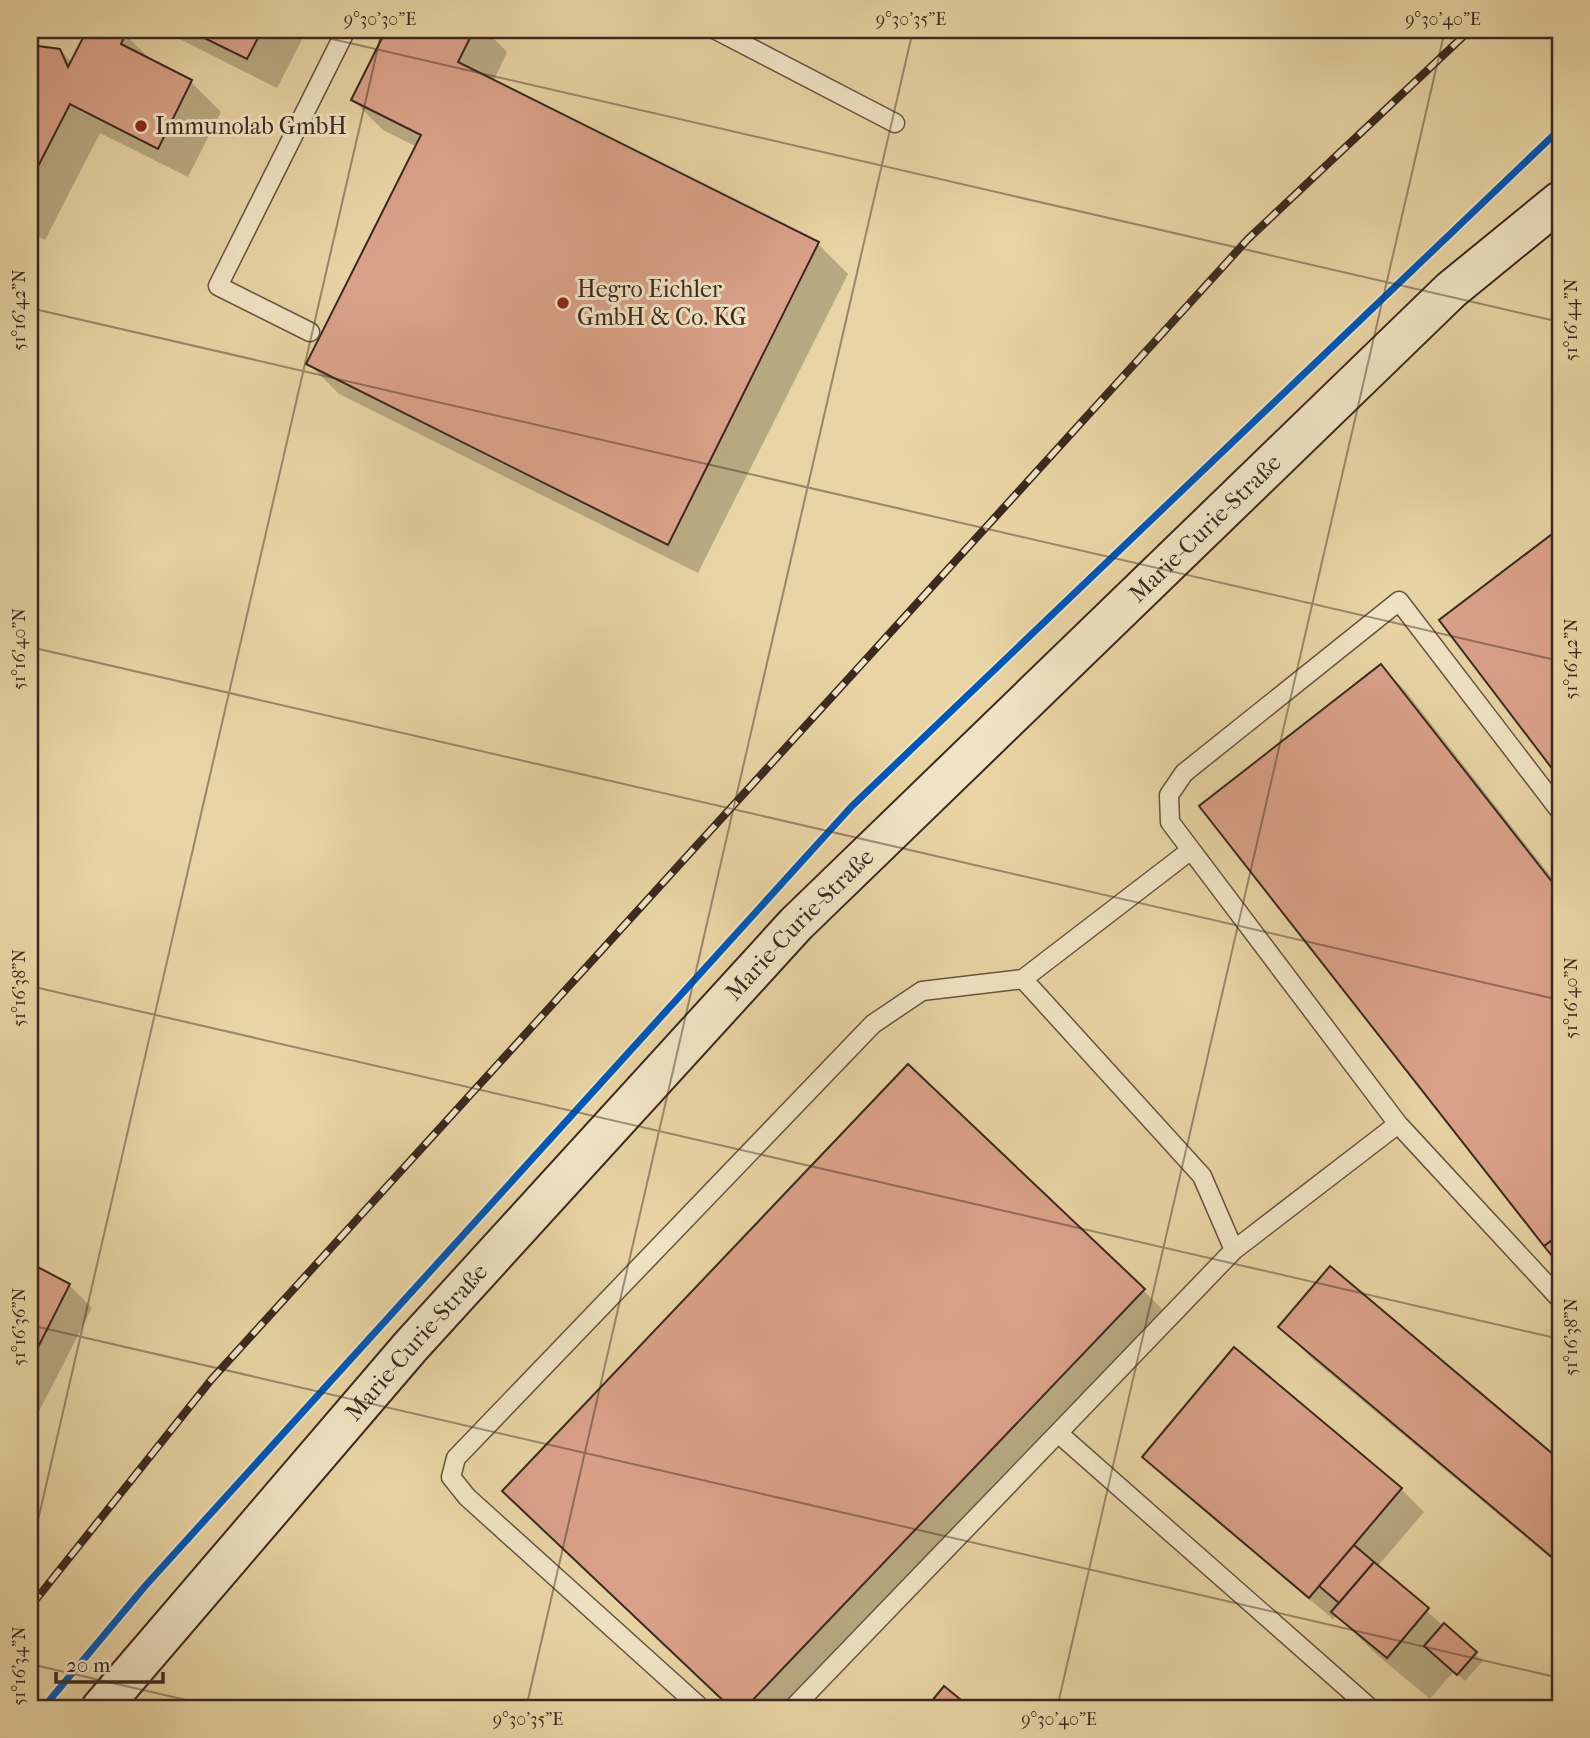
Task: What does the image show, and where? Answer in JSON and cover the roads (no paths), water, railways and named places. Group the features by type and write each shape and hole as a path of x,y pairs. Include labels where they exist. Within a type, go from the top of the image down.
{"main road":[{"name":"Marie-Curie-Straße","path":"101,1708 411,1346 796,924 1451,290 1560,201"}],"lane":[{"path":"310,332 218,286 346,30"},
{"path":"716,30 895,123"},
{"path":"1560,811 1399,601 1184,773 1169,794 1171,822 1398,1125 1560,1298"},
{"path":"701,1708 467,1497 451,1477 456,1458 873,1024 922,991 1023,979 1191,850"},
{"path":"1023,979 1202,1176 1234,1250"},
{"path":"793,1708 1234,1250 1398,1125"},
{"path":"1058,1433 1370,1708"}],"railway":[{"path":"30,1607 211,1380 1248,239 1470,30"}],"place":[{"name":"Immunolab GmbH","path":"141,126"},
{"name":"Hegro Eichler GmbH & Co. KG","path":"563,303"}]}
